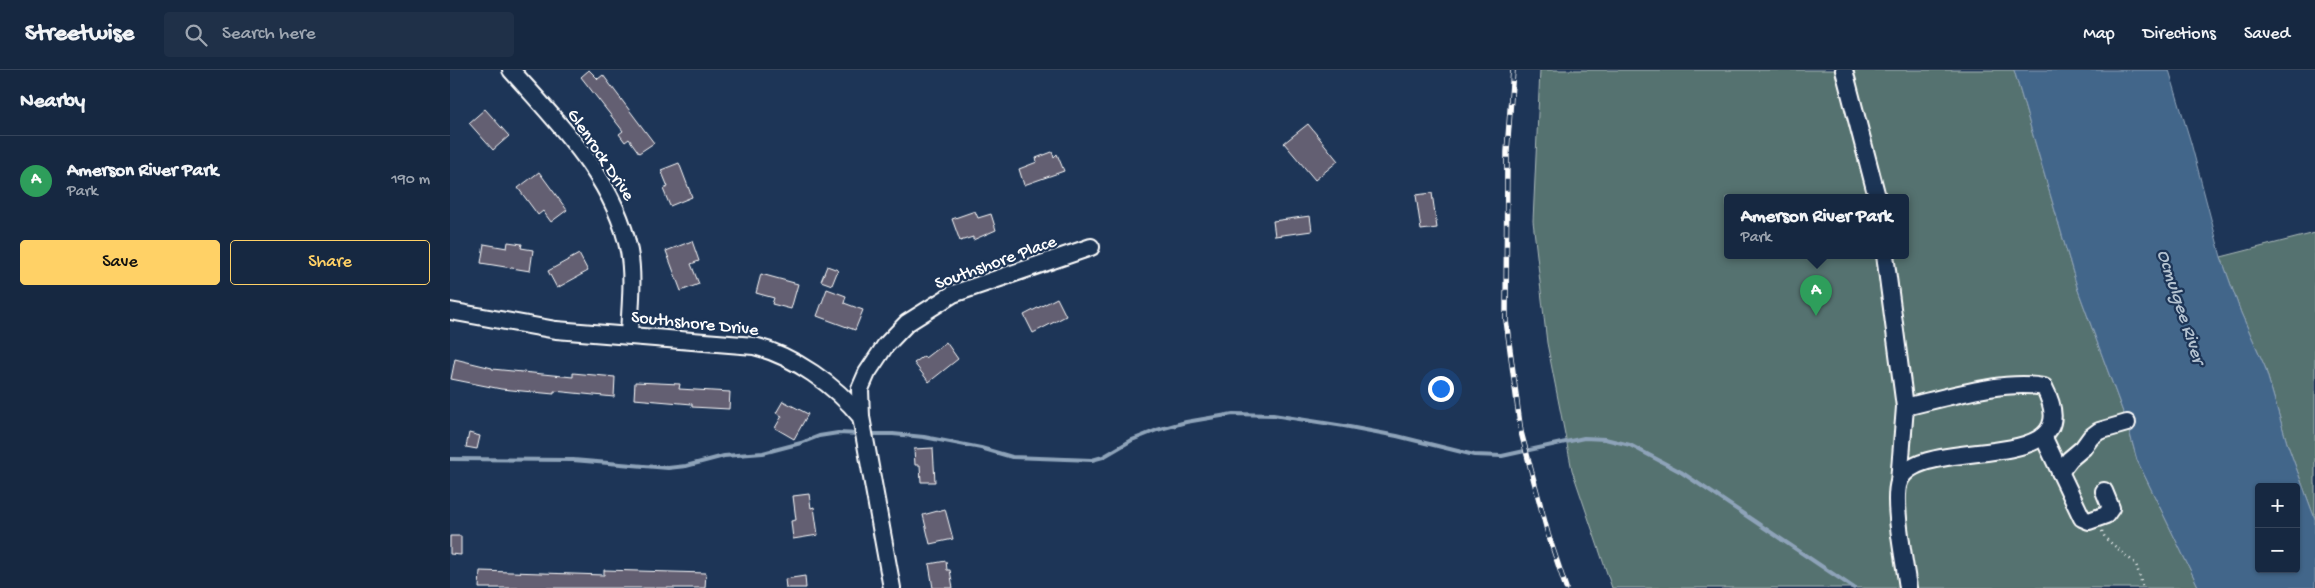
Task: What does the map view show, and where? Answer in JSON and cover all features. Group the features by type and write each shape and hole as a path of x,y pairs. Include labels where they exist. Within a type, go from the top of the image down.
{"street":[{"name":"Glenrock Drive","path":"511,70 556,120 604,187 619,213 629,252 631,273 629,335"},
{"path":"1844,70 1875,194"},
{"name":"Southshore Place","path":"861,417 860,389 867,373 885,346 907,323 953,294 1091,247"},
{"path":"1886,259 1905,407 1897,502 1908,588"},
{"name":"Southshore Drive","path":"450,311 556,330 754,346 767,349 814,376 846,399 861,417"},
{"path":"1899,482 1909,470 1927,461 1976,455 2033,442 2043,436 2052,424 2052,410 2044,387 2034,385 1979,390 1905,407"},
{"path":"861,417 892,588"},
{"path":"2060,472 2070,459 2099,431 2127,423"},
{"path":"2043,436 2082,518 2089,521 2106,515 2111,508 2104,492"}],"path":[{"path":"2097,519 2105,538 2136,564 2143,588"}],"green space":[{"path":"1540,70 2014,70 2078,290 2127,423 2137,460 2199,588 1612,588 1572,470 1547,343 1533,221"},
{"path":"2315,233 2315,519 2287,443 2265,367 2241,313 2221,257"}],"water":[{"name":"Ocmulgee River","path":"2014,70 2169,70 2191,143 2221,257 2241,313 2265,367 2287,443 2315,519 2315,588 2199,588 2137,460 2127,423 2078,290"}],"building":[{"path":"589,70 598,79 603,75 654,143 639,153 629,139 625,142 619,134 623,131 581,77"},
{"path":"485,109 509,136 493,150 469,123"},
{"path":"1308,124 1338,161 1315,180 1284,143"},
{"path":"1052,152 1054,157 1057,154 1064,171 1024,185 1019,169 1037,162 1036,158"},
{"path":"679,163 692,197 670,206 663,189 668,187 661,170"},
{"path":"539,172 567,210 551,222 543,211 538,215 518,188"},
{"path":"1432,193 1437,228 1421,230 1416,195"},
{"path":"975,211 978,218 991,214 996,230 973,240 973,237 960,241 952,219"},
{"path":"1310,216 1312,231 1275,236 1273,221"},
{"path":"692,241 699,261 691,264 699,284 681,291 666,251"},
{"path":"508,242 522,244 521,248 533,250 530,271 481,263 484,244 507,248"},
{"path":"579,254 588,271 557,288 548,271"},
{"path":"827,266 838,270 832,285 821,281"},
{"path":"761,274 798,284 791,309 772,304 774,298 756,293"},
{"path":"827,289 846,296 844,303 863,310 855,330 817,316"},
{"path":"1057,298 1066,316 1033,333 1024,315"},
{"path":"946,342 958,359 929,382 914,363 924,356 925,358"},
{"path":"455,359 492,369 573,377 573,373 615,377 614,397 554,391 554,394 501,389 451,379"},
{"path":"635,382 680,384 679,389 730,392 729,409 692,407 692,404 634,399"},
{"path":"783,401 808,414 794,439 775,428 782,416 776,413"},
{"path":"469,433 480,436 477,449 466,447"},
{"path":"933,448 935,482 921,482 920,465 915,465 914,449"},
{"path":"809,494 811,508 814,507 818,535 793,539 791,521 796,520 793,496"},
{"path":"945,509 953,539 930,544 923,515"},
{"path":"450,536 461,536 461,555 450,554"},
{"path":"946,561 947,570 950,570 953,588 933,588 929,564"},
{"path":"604,570 706,573 705,588 479,588 480,571 604,575"},
{"path":"805,576 806,588 786,588 785,579"}],"waterway":[{"path":"869,434 924,437 981,448 1012,457 1092,460 1103,457 1132,440 1157,430 1186,422 1233,414 1273,415 1344,426 1397,436 1474,455 1502,456 1584,438 1605,439 1630,445 1681,472 1854,588"},
{"path":"450,459 573,460 668,468 686,466 724,456 763,453 819,436 838,433 860,434"}],"railway":[{"path":"1513,70 1507,152 1506,320 1521,432 1548,534 1566,588"}],"place":[{"name":"Amerson River Park","path":"1816,316"}]}
